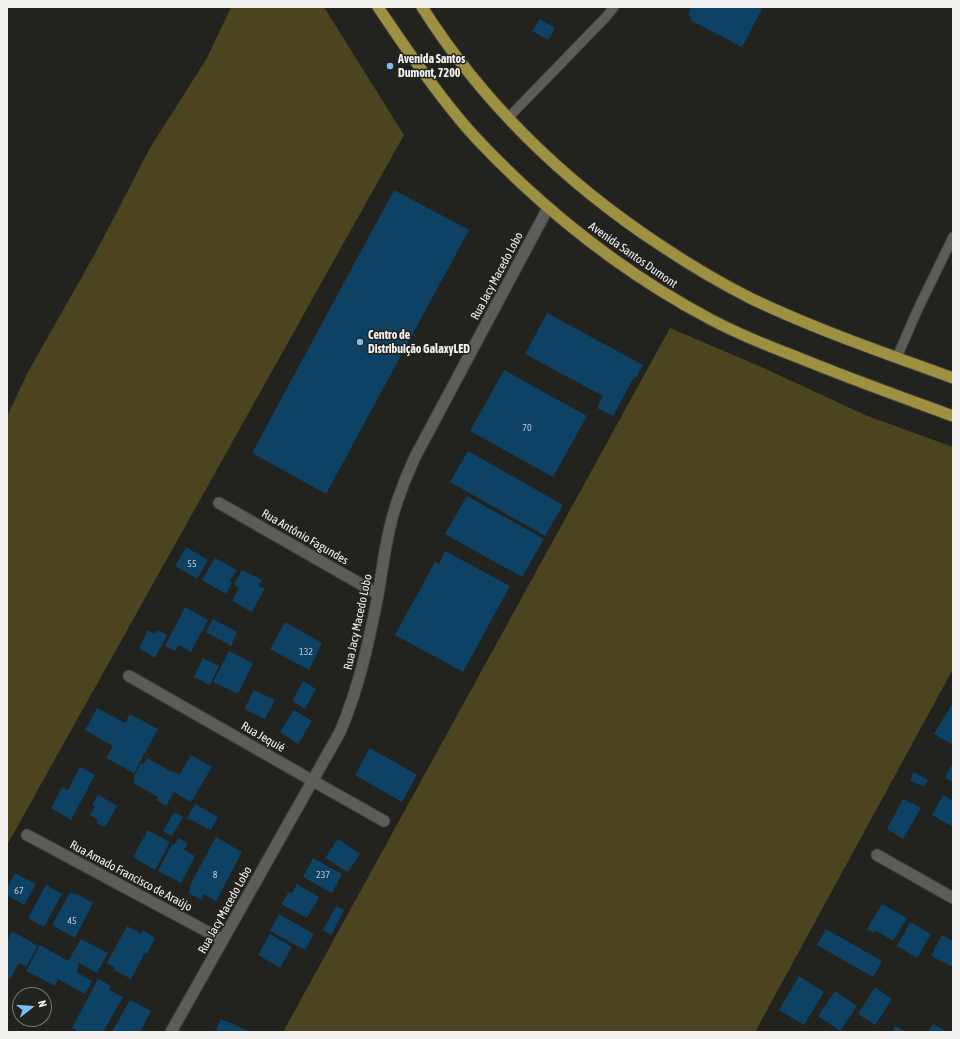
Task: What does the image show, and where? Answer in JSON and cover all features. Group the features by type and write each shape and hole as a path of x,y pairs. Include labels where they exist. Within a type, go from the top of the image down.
{"main road":[{"name":"Avenida Santos Dumont","path":"378,7 429,81 462,123 504,167 548,208 573,229 620,264 667,295 712,320 764,344 823,368 953,416"},
{"name":"Avenida Santos Dumont","path":"422,7 469,73 508,118 550,160 638,231 694,268 750,298 798,320 953,378"}],"street":[{"name":"Rua Jacy Macedo Lobo","path":"171,1032 340,732 349,712 362,671 378,594 384,552 397,502 405,479 415,457 548,208"},
{"name":"Rua Antônio Fagundes","path":"219,503 378,594"},
{"name":"Rua Jequié","path":"129,676 384,821"},
{"name":"Rua Amado Francisco de Araújo","path":"28,835 223,940"},
{"path":"877,855 953,898"}],"lane":[{"path":"508,118 614,7"},
{"path":"897,357 917,311 953,237"}],"shaded area":[{"path":"231,7 324,7 404,135 7,845 7,416 28,372 97,250 150,148 207,58"},
{"path":"670,328 766,369 865,415 953,447 953,669 755,1032 283,1032"}],"building":[{"path":"692,7 763,7 742,47 690,20 692,17 688,15"},
{"path":"540,19 555,28 548,40 532,31"},
{"name":"Centro de Distribuição GalaxyLED","path":"394,190 469,230 326,494 252,453"},
{"path":"547,313 643,365 636,378 634,377 613,416 597,408 603,396 525,354"},
{"path":"504,370 587,416 553,477 470,431"},
{"path":"468,451 563,505 545,536 450,482"},
{"path":"467,496 544,539 522,577 445,534"},
{"path":"186,547 208,560 197,579 175,566"},
{"path":"445,551 510,586 463,672 395,635 435,562 439,564"},
{"path":"215,558 237,570 230,581 232,582 226,594 202,580"},
{"path":"242,570 262,580 258,586 265,588 252,612 232,601 239,588 234,585"},
{"path":"185,607 208,620 191,652 179,645 175,651 165,646"},
{"path":"213,619 237,632 231,646 206,632"},
{"path":"285,622 322,643 309,670 270,649"},
{"path":"148,630 155,634 157,630 167,635 155,658 139,648"},
{"path":"229,651 253,663 238,694 213,682"},
{"path":"203,658 219,666 210,685 194,677"},
{"path":"303,681 316,689 305,709 292,701"},
{"path":"254,690 275,700 265,719 244,709"},
{"path":"953,704 953,745 934,734"},
{"path":"97,708 125,723 130,714 158,729 134,773 106,758 113,746 85,730"},
{"path":"294,710 312,721 298,744 280,732"},
{"path":"370,748 417,775 402,802 355,775"},
{"path":"191,755 212,767 191,802 174,792 166,806 156,800 158,797 133,783 135,779 133,778 141,763 143,765 147,758 179,775"},
{"path":"953,762 953,782 945,778"},
{"path":"80,767 95,775 71,820 51,808 62,787 68,790"},
{"path":"914,772 928,780 924,787 910,780"},
{"path":"98,795 117,806 105,827 96,823 98,820 90,815 95,806 92,804"},
{"path":"943,795 953,801 953,827 932,815"},
{"path":"903,799 921,808 903,839 887,829"},
{"path":"195,804 218,817 211,830 187,818"},
{"path":"174,812 183,817 172,836 163,831"},
{"path":"148,830 170,842 155,870 133,857"},
{"path":"216,837 242,852 216,901 204,894 201,900 188,893 191,888 189,887"},
{"path":"178,838 188,843 184,850 195,856 181,883 158,871 172,844 174,845"},
{"path":"338,839 360,854 348,872 325,858"},
{"path":"313,858 342,874 332,893 303,877"},
{"path":"15,873 36,884 24,905 7,895 7,888"},
{"path":"297,884 319,897 307,918 281,904 289,892 292,893"},
{"path":"46,885 62,894 44,927 28,918"},
{"path":"70,892 77,894 93,903 75,938 52,925"},
{"path":"882,904 907,918 893,941 875,930 874,933 867,929"},
{"path":"336,906 344,910 331,935 323,930"},
{"path":"279,914 314,934 305,950 270,931"},
{"path":"910,922 931,934 917,958 897,946"},
{"path":"127,926 141,934 143,930 155,938 131,979 114,970 115,968 107,963"},
{"path":"826,929 882,961 873,977 817,945"},
{"path":"12,931 38,946 26,967 19,963 10,979 7,977 7,941"},
{"path":"270,934 292,947 280,968 258,955"},
{"path":"942,935 953,941 953,967 931,956"},
{"path":"81,939 108,953 97,973 79,963 77,966 79,966 76,972 92,981 85,994 58,979 55,986 26,971 40,945 68,961"},
{"path":"799,976 824,992 804,1025 779,1010"},
{"path":"98,979 111,986 109,990 123,997 103,1032 79,1032 72,1028"},
{"path":"875,987 892,999 875,1025 858,1014"},
{"path":"835,991 857,1006 840,1031 818,1016"},
{"path":"130,1000 151,1011 140,1032 112,1032"},
{"path":"221,1019 251,1032 215,1032"},
{"path":"933,1024 948,1032 928,1032"},
{"path":"895,1026 906,1032 892,1032"}],"place":[{"name":"Avenida Santos Dumont, 7200","path":"390,66"},
{"name":"Centro de Distribuição GalaxyLED","path":"360,342"}]}
